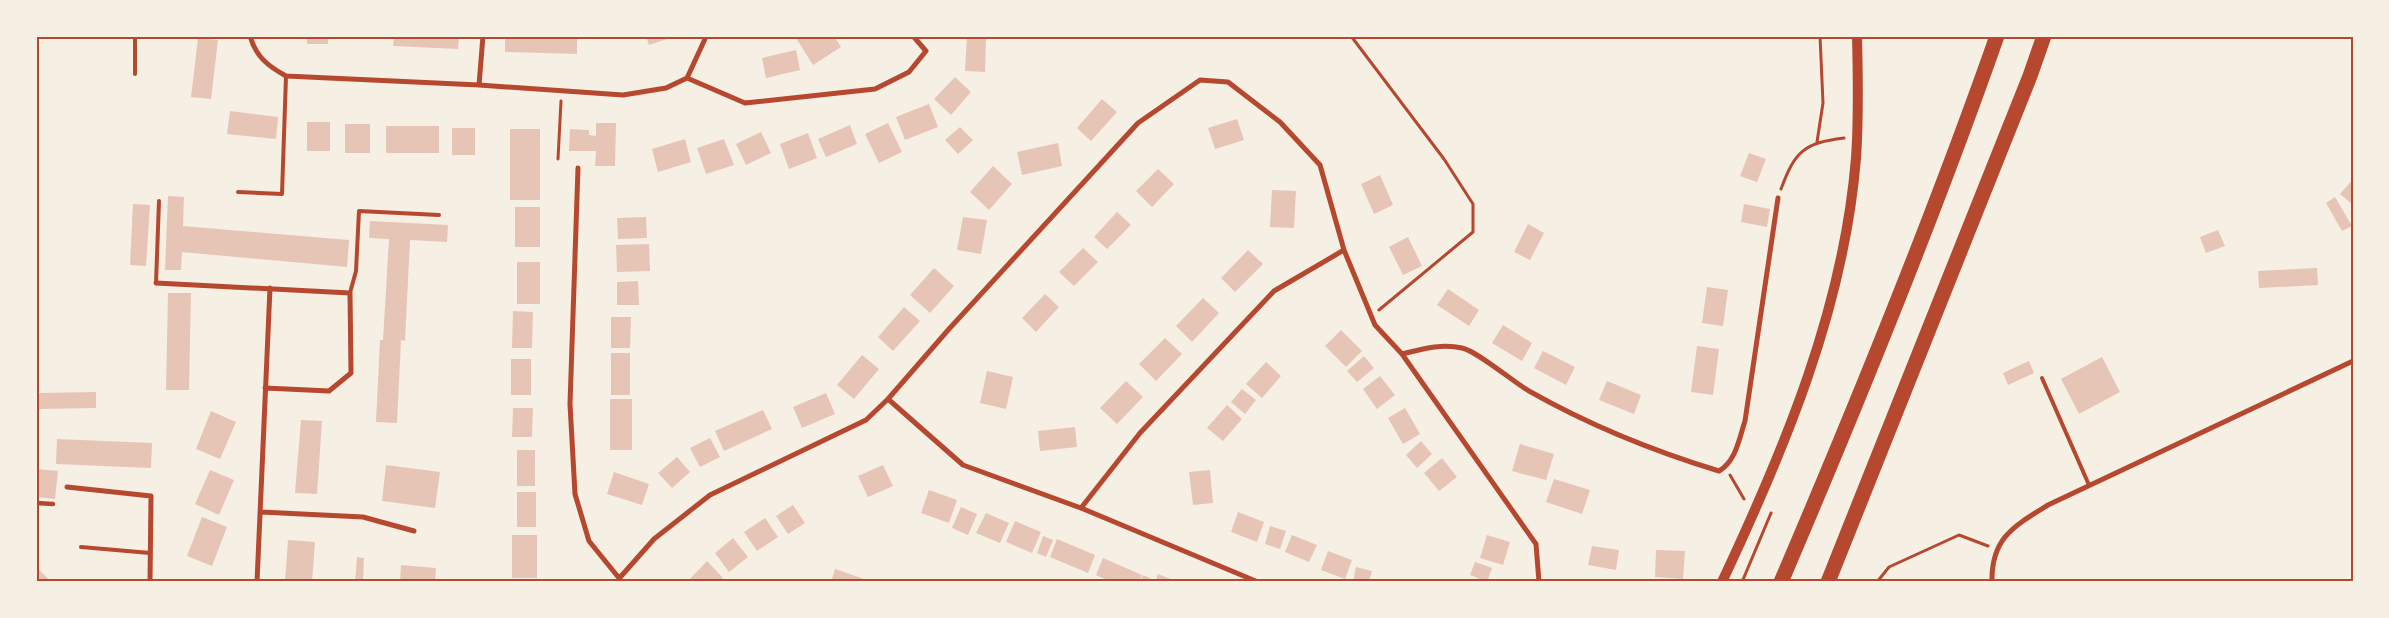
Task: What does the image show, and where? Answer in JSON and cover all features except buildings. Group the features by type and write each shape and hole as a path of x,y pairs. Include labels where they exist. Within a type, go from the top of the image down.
{"highway":[{"path":"1781,582 1885,333 1997,36"},
{"path":"1828,582 2030,76 2044,36"}],"main road":[{"path":"1722,582 1756,506 1814,359 1843,250 1852,192 1857,136 1857,36"}],"street":[{"path":"250,36 254,49 267,66 286,76 480,84 623,95 666,88 687,78 705,39 704,36"},
{"path":"480,84 483,36"},
{"path":"687,78 745,104 874,89 909,72 926,51 913,36"},
{"path":"578,168 570,404 575,494 589,541 618,580 654,539 710,495 779,460 866,420 888,399 949,329 1138,123 1200,80 1228,82 1280,122 1320,165 1344,250 1375,325 1402,354 1536,544 1539,582"},
{"path":"1402,354 1436,346 1464,348 1529,391 1641,444 1718,471 1725,467 1735,454 1745,421 1778,198"},
{"path":"1081,508 1140,434 1274,291 1344,250"},
{"path":"156,283 350,293 351,374 329,391 265,388"},
{"path":"257,582 270,288"},
{"path":"1992,582 1992,564 2004,536 2017,524 2048,505 2353,361"},
{"path":"888,399 963,465 1081,508 1258,582"},
{"path":"67,487 151,496 150,582"},
{"path":"36,503 53,504"},
{"path":"261,512 363,517 414,531"}],"lane":[{"path":"135,36 135,74"},
{"path":"238,192 282,194 286,76"},
{"path":"156,283 159,202"},
{"path":"350,293 356,271 359,210 439,214"},
{"path":"2042,378 2089,485"},
{"path":"81,547 150,552"}],"path":[{"path":"1351,36 1444,159 1473,204 1473,232 1371,317"},
{"path":"1817,142 1823,103 1820,36"},
{"path":"558,159 561,104"},
{"path":"1778,198 1790,165 1801,153 1817,142 1857,136"},
{"path":"1725,467 1746,502"},
{"path":"1742,582 1771,513"},
{"path":"1877,582 1888,567 1959,535 1979,543"}]}
